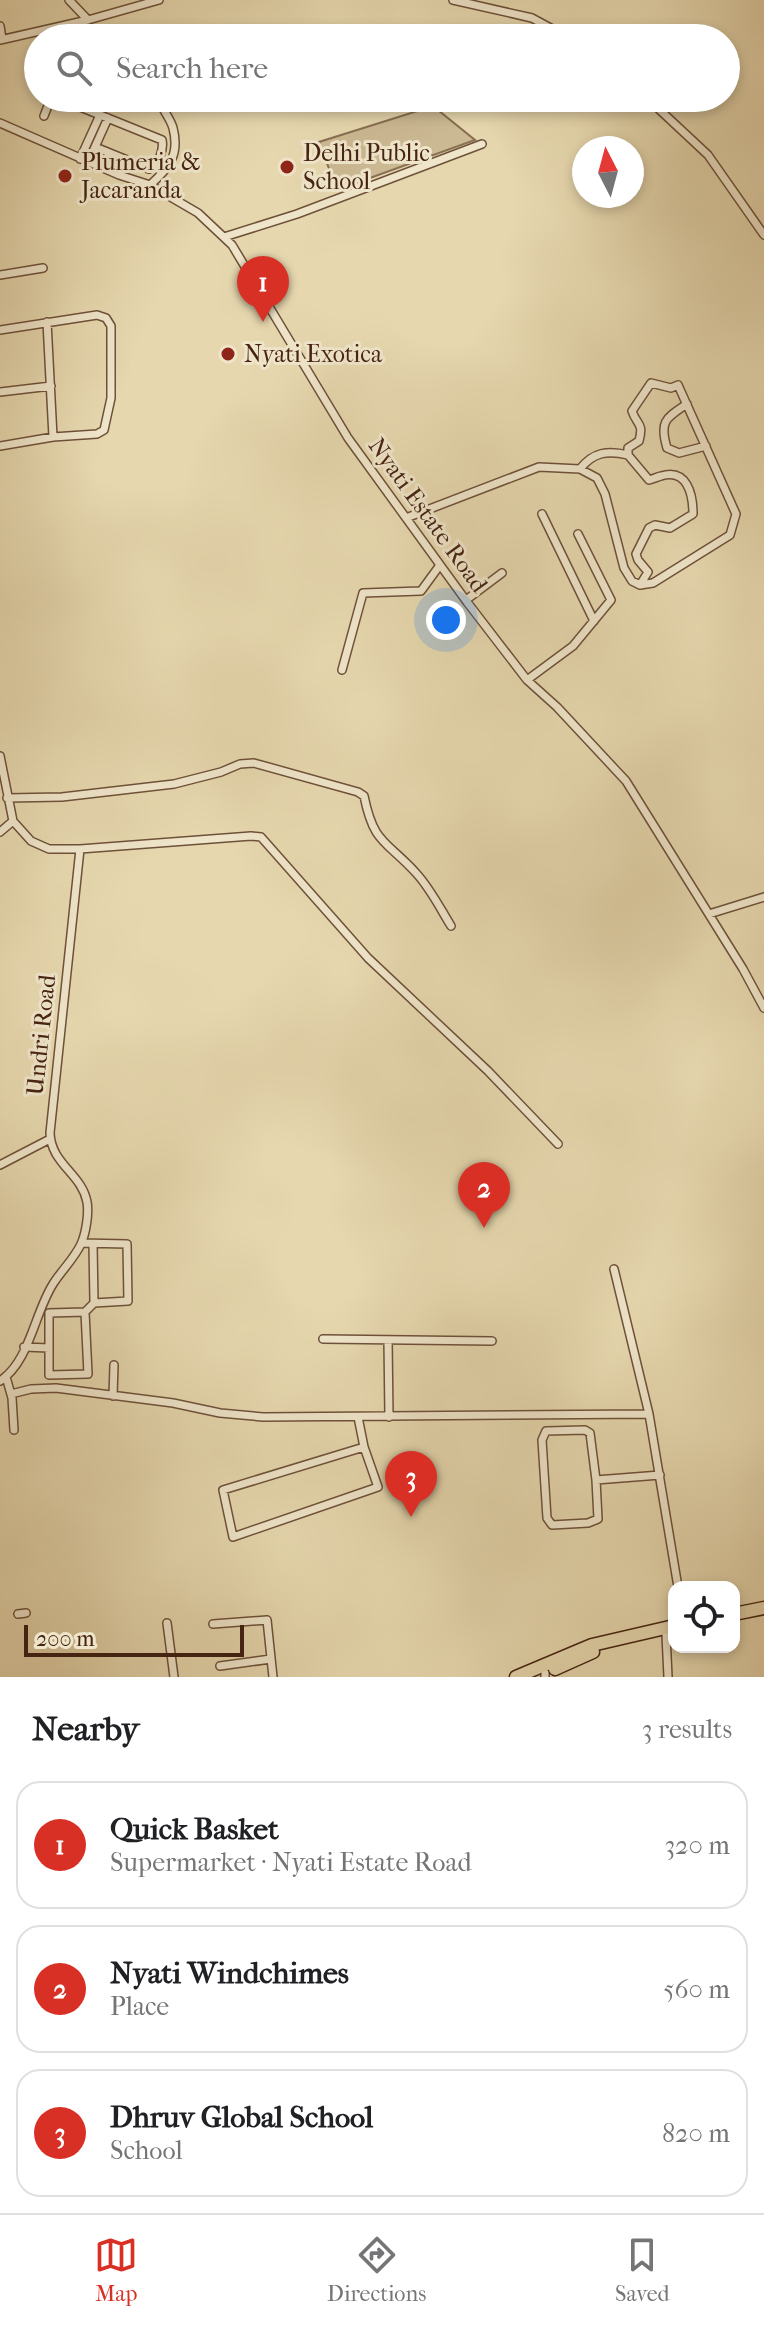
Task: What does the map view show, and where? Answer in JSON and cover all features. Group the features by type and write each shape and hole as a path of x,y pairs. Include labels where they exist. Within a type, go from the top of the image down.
{"highway":[{"path":"740,1613 764,1608"},
{"path":"740,1620 764,1616"},
{"path":"542,1676 598,1650 668,1631"},
{"path":"516,1677 592,1645 668,1631"}],"street":[{"path":"69,0 88,20"},
{"path":"71,24 132,4 159,0"},
{"path":"453,0 532,18 543,24"},
{"path":"0,26 1,40 24,35"},
{"path":"44,116 46,112"},
{"path":"94,112 162,140 155,166 144,168 95,147"},
{"path":"150,185 169,168 174,154 173,128 166,112"},
{"path":"662,112 708,155 764,235"},
{"path":"84,160 95,147 104,116"},
{"path":"84,160 104,116"},
{"name":"Nyati Estate Road","path":"0,123 150,185 198,213 232,245 348,438 440,565 527,680 557,707 626,781 764,1008"},
{"path":"224,237 297,214 482,144"},
{"path":"0,275 43,268"},
{"path":"0,330 97,315 106,318 111,326 111,398 104,430 97,434 53,437 0,446"},
{"path":"47,322 53,437"},
{"path":"406,518 539,467 580,469 597,478 605,494 624,568 632,581 640,585 653,583 730,535 736,514 678,385 671,388 648,385 632,411 640,421 641,434 639,441 628,448 628,455"},
{"path":"0,392 51,386"},
{"path":"687,404 667,418 663,426 667,448 679,453 706,446"},
{"path":"580,469 592,456 614,452 628,455 649,480 670,475 687,482 693,514 670,528 655,525 649,528 636,554 648,572 640,585"},
{"path":"542,514 594,621"},
{"path":"527,680 573,646 611,600 578,534"},
{"path":"342,670 363,593 421,591 440,565"},
{"path":"466,600 502,573"},
{"path":"0,756 13,821 31,841 49,849 261,837 368,958 488,1071 558,1144"},
{"path":"7,798 62,797 174,784 240,764 254,763 346,788 364,796 372,828 379,839 418,876 451,926"},
{"path":"0,832 13,821"},
{"name":"Undri Road","path":"50,1139 80,849"},
{"path":"709,914 764,897"},
{"path":"0,1165 50,1139 53,1153 79,1185 87,1202 82,1243 52,1285 13,1370 3,1379 11,1394 14,1430"},
{"path":"82,1243 127,1244 128,1301 94,1303 85,1312 49,1313 49,1375 88,1374 85,1312"},
{"path":"93,1244 94,1303"},
{"path":"614,1269 649,1414 677,1581"},
{"path":"323,1339 492,1341"},
{"path":"388,1340 389,1417"},
{"path":"24,1347 49,1348"},
{"path":"113,1396 114,1365"},
{"path":"11,1394 56,1388 238,1415 649,1414"},
{"path":"358,1417 364,1447 378,1487 233,1537 223,1490 364,1447"},
{"path":"585,1430 590,1433 596,1480 598,1519 557,1526 549,1522 542,1440 546,1431 585,1430"},
{"path":"596,1480 660,1475"},
{"path":"213,1624 267,1620 273,1677"},
{"path":"167,1623 174,1677"},
{"path":"668,1677 670,1653"},
{"path":"220,1666 271,1659"}],"shaded area":[{"path":"414,112 440,112 475,140 337,190 319,142"}],"place":[{"name":"Delhi Public School","path":"287,167"},
{"name":"Plumeria & Jacaranda","path":"65,176"},
{"name":"Quick Basket","path":"263,322"},
{"name":"Nyati Exotica","path":"228,354"},
{"name":"Nyati Windchimes","path":"484,1228"},
{"name":"Dhruv Global School","path":"411,1517"}]}
